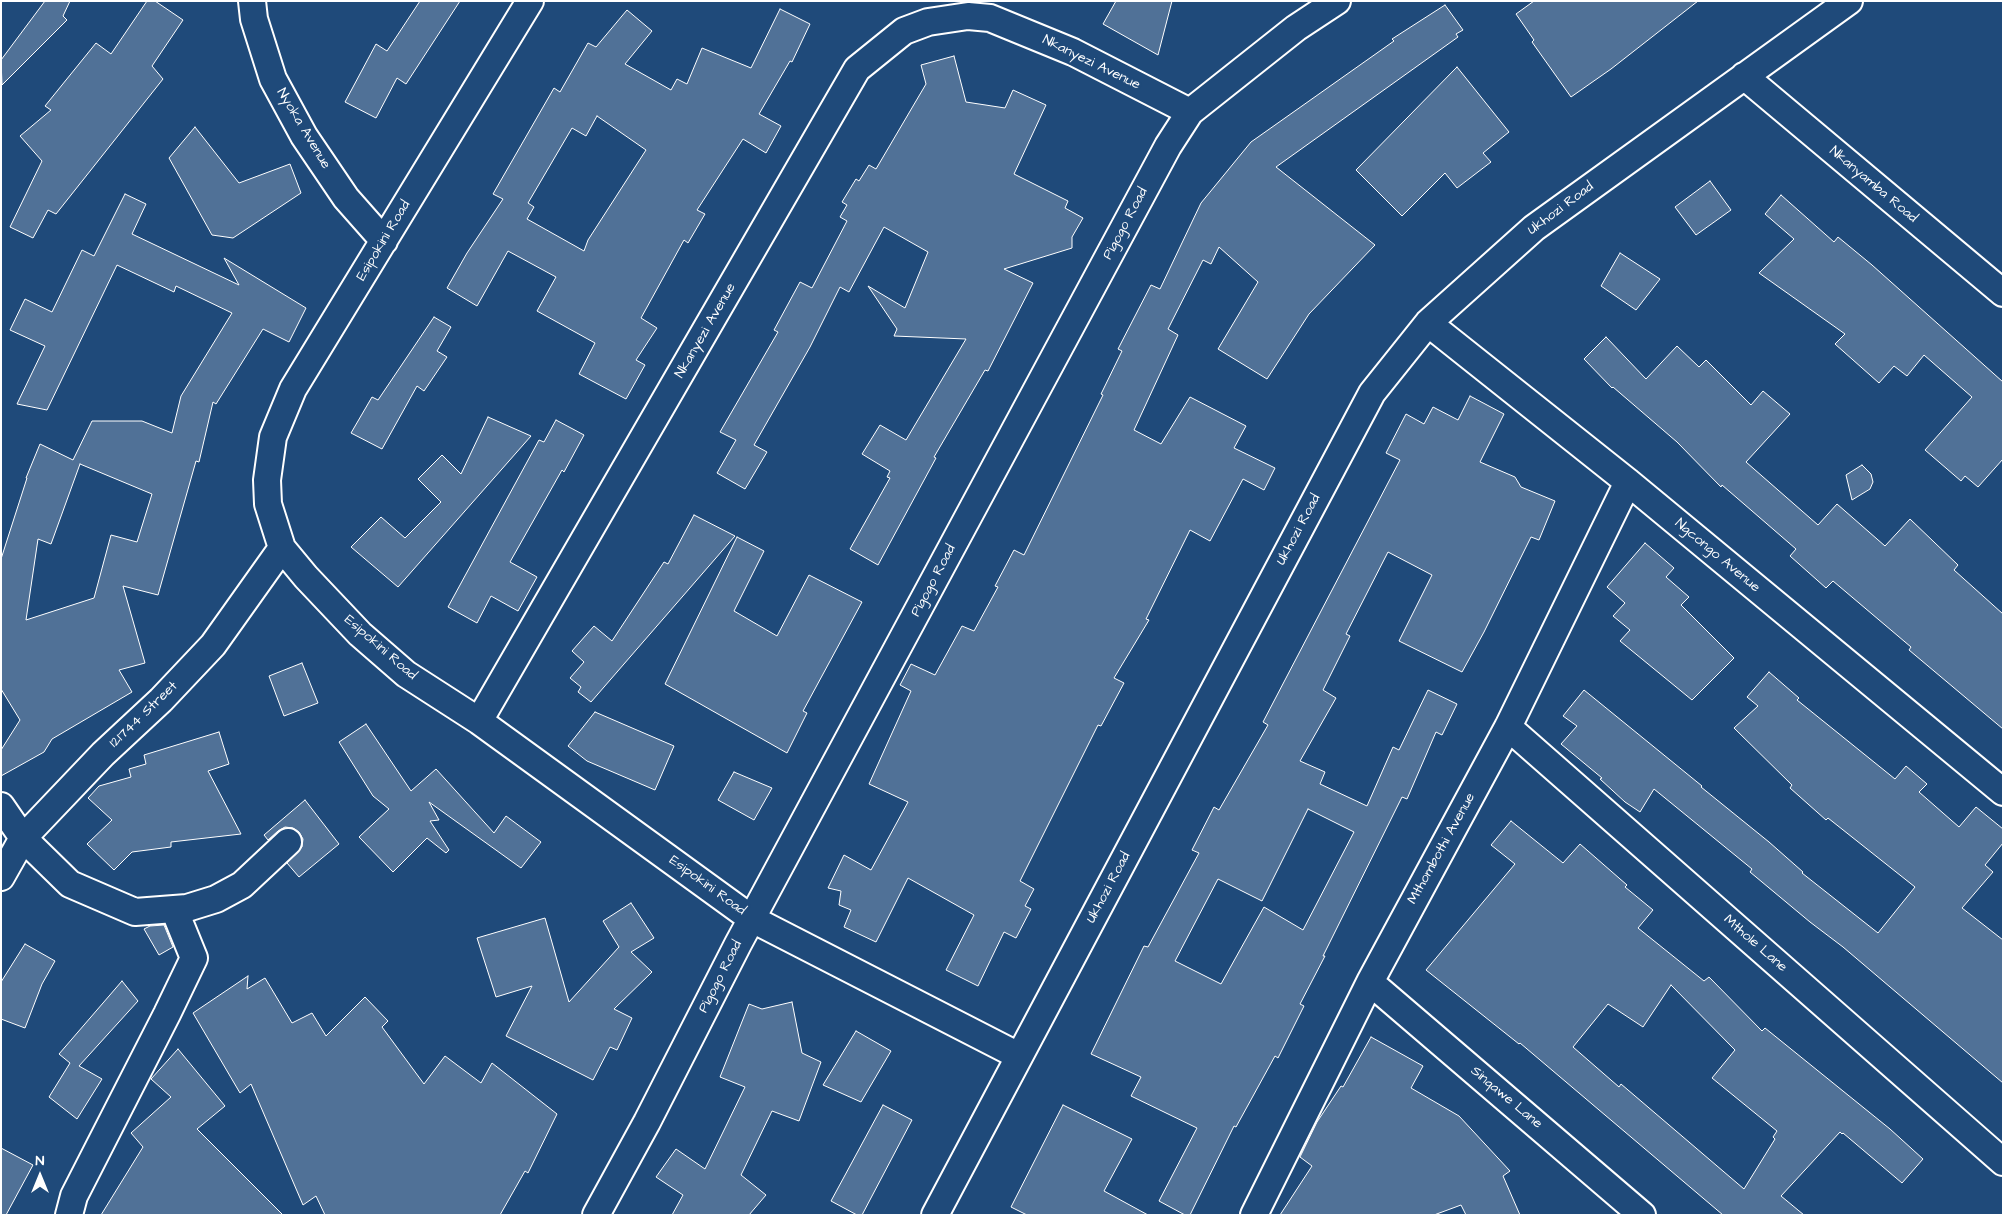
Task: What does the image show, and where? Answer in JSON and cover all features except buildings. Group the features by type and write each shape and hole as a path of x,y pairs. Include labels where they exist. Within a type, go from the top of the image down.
{"street":[{"name":"Nyoka Avenue","path":"252,1 254,19 274,79 304,136 346,198 384,240"},
{"name":"Esipokini Road","path":"530,1 293,389 273,437 267,480 268,504 282,548 306,577 360,634 406,674 479,721 752,919 1019,1056"},
{"name":"Pigogo Road","path":"596,1215 647,1122 752,919 1168,146 1190,112 1296,28 1337,1"},
{"name":"Ukhozi Road","path":"935,1215 1372,393 1428,323 1534,228 1849,1"},
{"name":"Nkanyezi Avenue","path":"479,721 857,69 904,30 928,22 968,16 991,10 1190,112"},
{"name":"Nkanyamba Road","path":"1744,76 2003,293"},
{"name":"Ngcongo Avenue","path":"1428,323 1628,482 2003,792"},
{"name":"Mthombothi Avenue","path":"1254,1215 1370,982 1508,727 1628,482"},
{"name":"121744 Street","path":"1,877 23,838 103,754 161,700 213,645 282,548"},
{"name":"Mthole Lane","path":"1508,727 2003,1162"},
{"path":"1,806 23,838 70,884 135,912 187,908 216,899 242,885 288,842"},
{"path":"68,1215 74,1196 194,958 174,909"},
{"name":"Sinqawe Lane","path":"1370,982 1642,1215"}]}
